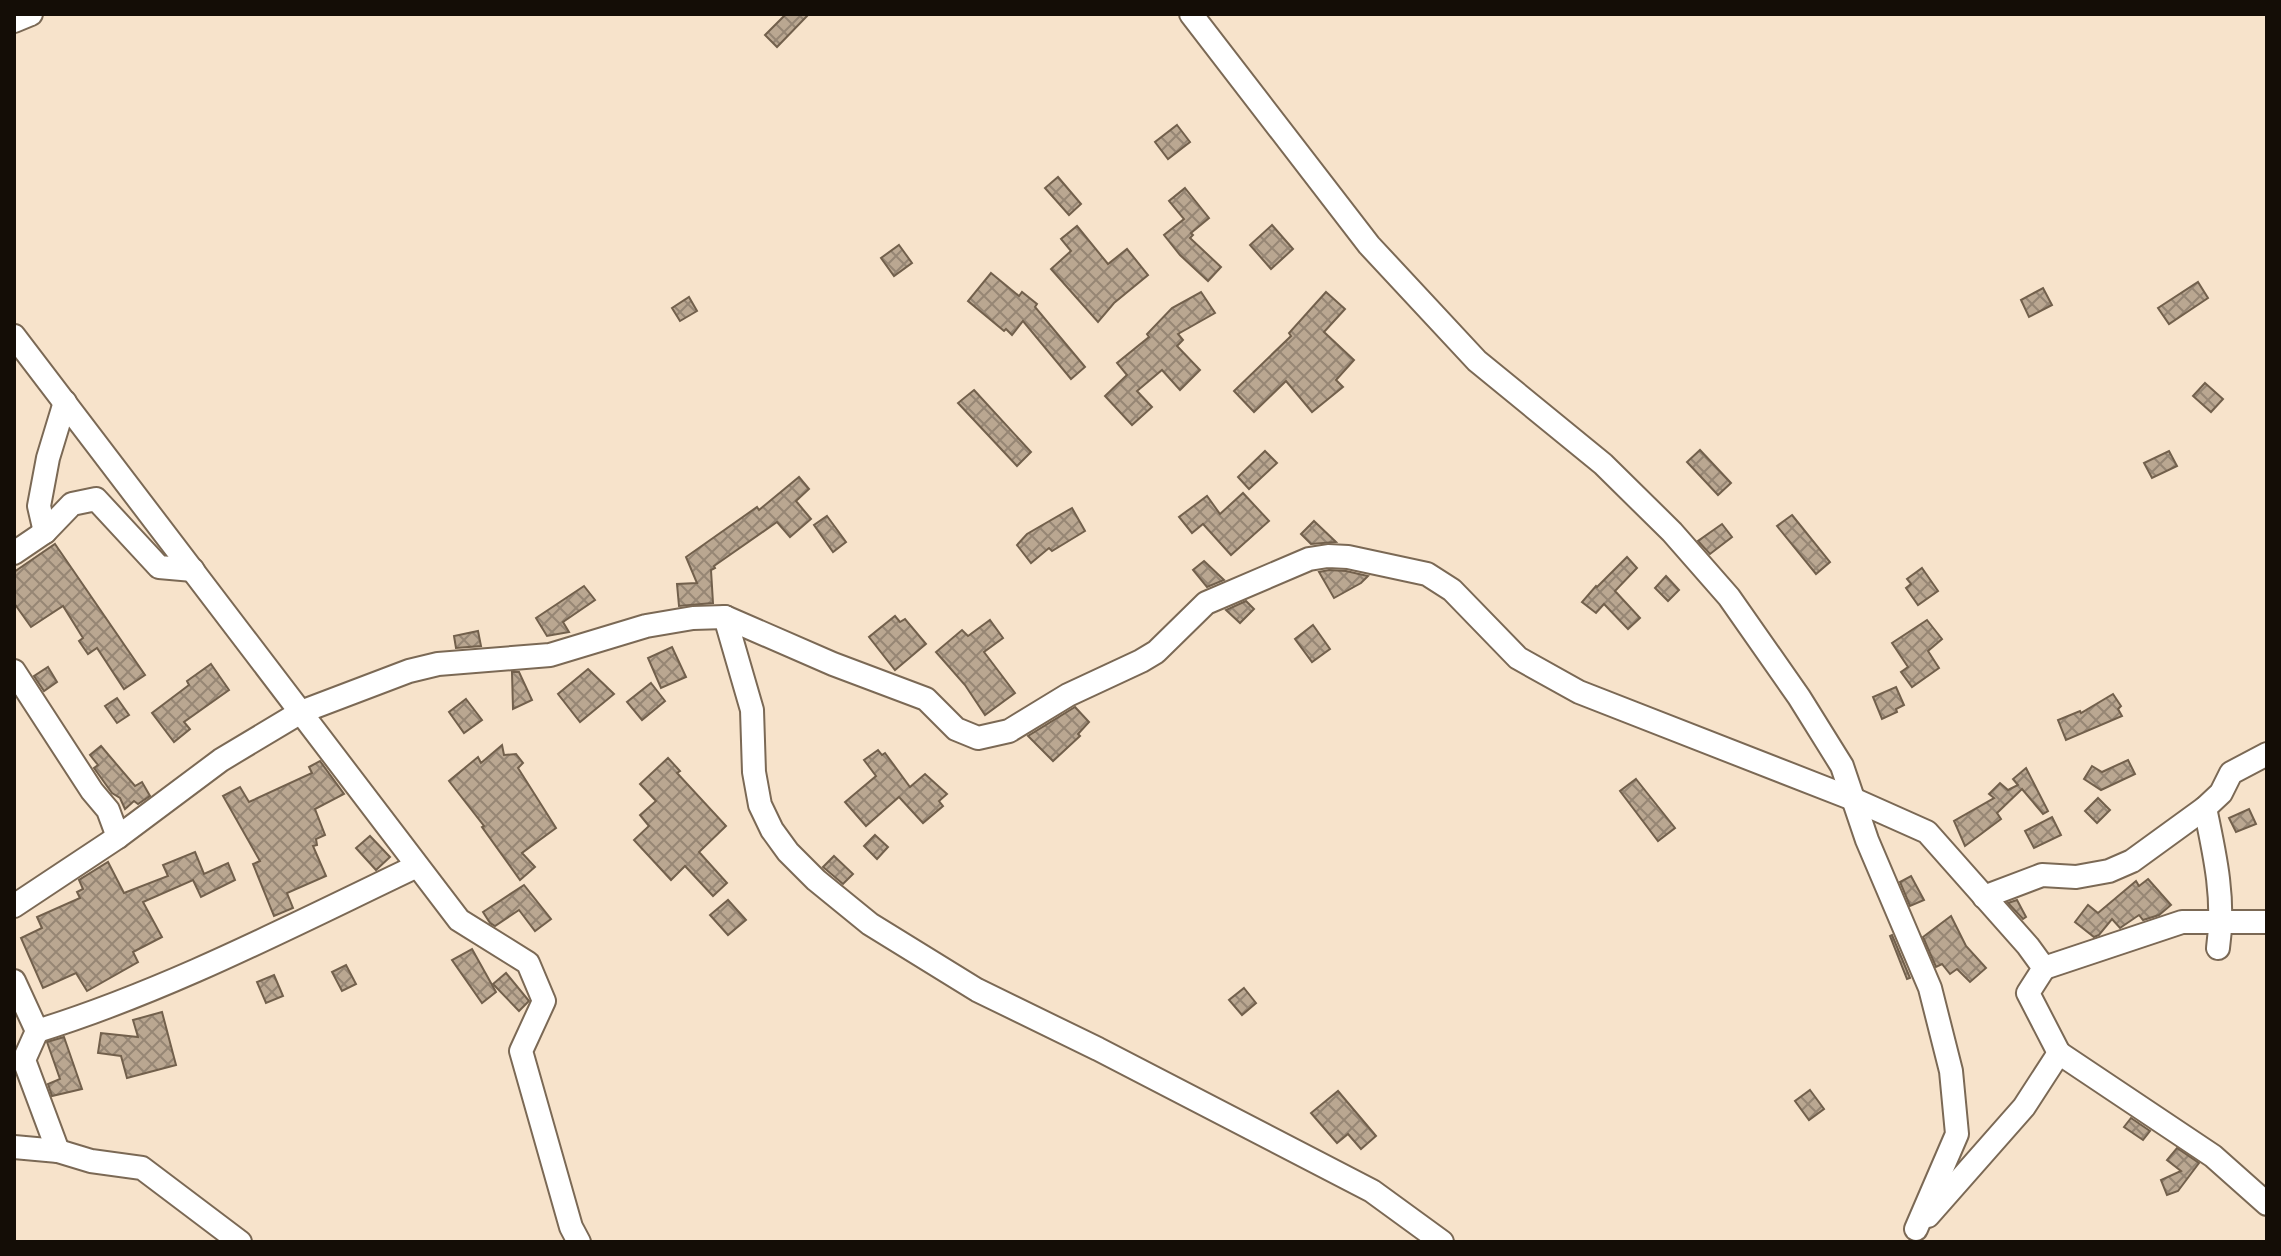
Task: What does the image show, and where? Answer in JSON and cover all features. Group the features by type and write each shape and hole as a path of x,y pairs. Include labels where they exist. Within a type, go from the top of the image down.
{"street":[{"path":"14,21 31,14"},
{"path":"1191,14 1369,245 1477,361 1603,464 1672,532 1729,597 1799,697 1842,766 1886,889 1930,988 1951,1071 1957,1134 1912,1236"},
{"path":"17,343 459,920 528,963 544,1001 521,1051 571,1227 579,1242"},
{"path":"45,532 39,506 48,458 65,402"},
{"path":"14,553 45,532 72,504 96,499 159,567 193,570"},
{"path":"14,906 118,837 221,760 301,712 409,671 438,664 550,655 646,626 693,618 725,617 833,664 926,699 956,729 978,738 1009,731 1068,695 1149,656 1206,603 1309,559 1328,556 1348,557 1427,574 1452,590 1518,658 1579,692 1853,799 1927,832 2044,968"},
{"path":"725,617 752,710 754,772 760,805 772,830 788,852 816,880 870,924 977,990 1372,1191 1442,1242"},
{"path":"14,671 92,791 108,810 118,837"},
{"path":"1984,897 2042,875 2076,877 2109,871 2132,861 2205,808 2221,793 2231,773 2267,754"},
{"path":"2205,808 2218,868 2222,920 2218,948"},
{"path":"58,1151 24,1060 37,1031 105,1010 256,943 417,866"},
{"path":"2267,922 2182,922 2044,968 2028,993 2059,1053 2213,1156 2267,1204"},
{"path":"14,981 37,1031"},
{"path":"1912,1236 2024,1107 2059,1053"},
{"path":"14,1147 58,1151 91,1161 142,1168 240,1242"}],"building":[{"path":"786,14 809,14 777,47 765,35"},
{"path":"1177,125 1190,142 1168,159 1155,142"},
{"path":"1058,177 1081,204 1069,215 1045,188"},
{"path":"1185,188 1209,218 1191,233 1190,238 1221,267 1208,281 1164,235 1184,219 1169,201"},
{"path":"1272,225 1293,249 1271,269 1250,245"},
{"path":"1077,226 1108,264 1127,249 1148,275 1114,303 1098,322 1051,269 1071,251 1061,239"},
{"path":"899,245 912,263 894,276 881,258"},
{"path":"991,273 1019,296 1022,292 1037,304 1035,307 1085,367 1071,379 1023,321 1012,335 968,301"},
{"path":"2198,282 2208,298 2169,324 2158,308"},
{"path":"2043,288 2052,305 2029,317 2021,300"},
{"path":"1201,292 1215,313 1178,334 1183,340 1177,346 1200,370 1180,390 1162,370 1137,391 1152,407 1132,425 1105,396 1127,375 1117,363 1149,337 1147,334 1172,308"},
{"path":"1326,292 1345,309 1324,332 1354,360 1336,380 1343,387 1312,412 1286,381 1254,412 1234,391 1291,336 1289,333"},
{"path":"689,297 697,311 680,321 672,308"},
{"path":"2205,383 2223,399 2211,412 2193,396"},
{"path":"974,390 1031,452 1017,466 958,403"},
{"path":"1700,450 1731,483 1718,495 1687,462"},
{"path":"1265,451 1277,463 1249,489 1238,477"},
{"path":"2169,451 2177,466 2152,478 2144,463"},
{"path":"799,477 809,489 796,501 811,519 790,537 777,522 714,566 711,570 713,603 679,606 677,584 697,583 686,557 757,507 759,510"},
{"path":"1243,493 1269,521 1231,555 1203,524 1192,533 1179,517 1207,496 1220,514"},
{"path":"1072,508 1085,531 1052,551 1049,548 1031,563 1017,545 1027,534"},
{"path":"1792,515 1830,562 1816,574 1777,526"},
{"path":"827,516 846,542 833,552 814,525"},
{"path":"1314,521 1336,542 1311,544 1301,534"},
{"path":"1722,524 1732,537 1710,554 1698,541"},
{"path":"55,544 145,675 124,689 97,648 88,654 79,641 83,638 63,606 31,627 14,603 14,572"},
{"path":"1627,557 1637,568 1615,591 1640,618 1628,629 1604,604 1596,613 1582,602"},
{"path":"1204,561 1224,580 1207,587 1193,570"},
{"path":"1922,568 1938,591 1918,605 1906,588 1911,584 1907,579"},
{"path":"1329,570 1368,576 1334,598 1319,572"},
{"path":"1666,576 1679,590 1668,601 1655,588"},
{"path":"584,586 595,600 563,622 569,632 547,636 536,618"},
{"path":"1246,601 1254,609 1240,623 1226,610"},
{"path":"895,616 900,622 905,619 926,644 895,670 869,637"},
{"path":"990,620 1003,638 984,652 1015,693 985,715 965,685 936,652 962,630 968,636"},
{"path":"1927,620 1942,639 1928,651 1939,668 1912,687 1901,672 1908,667 1892,643"},
{"path":"1313,625 1330,649 1312,662 1295,639"},
{"path":"478,631 481,646 456,648 454,636"},
{"path":"672,647 686,677 661,688 648,658"},
{"path":"211,664 229,690 184,722 190,729 174,742 152,713"},
{"path":"48,667 57,682 44,691 34,676"},
{"path":"588,669 614,694 580,722 558,694"},
{"path":"512,672 519,672 532,700 513,709"},
{"path":"651,683 665,701 642,720 627,702"},
{"path":"1896,687 1904,705 1882,719 1873,697"},
{"path":"2113,694 2121,706 2118,709 2122,716 2066,740 2058,720 2081,713"},
{"path":"117,698 129,715 117,723 105,706"},
{"path":"466,699 482,720 464,733 449,712"},
{"path":"1075,707 1089,722 1078,734 1080,736 1053,761 1028,736"},
{"path":"502,745 504,755 516,754 523,763 518,768 556,828 522,853 535,867 520,880 449,781 478,757 481,763"},
{"path":"101,746 135,786 142,782 150,796 138,804 134,801 125,809 120,798 112,793 94,768 98,765 90,755"},
{"path":"878,750 882,755 885,753 910,787 925,774 947,794 939,801 943,806 923,823 899,797 866,826 845,802 876,776 864,760"},
{"path":"668,758 680,771 677,773 726,826 699,852 727,883 713,896 685,866 671,880 634,840 649,826 640,815 656,801 640,784"},
{"path":"2128,760 2135,774 2101,790 2084,779 2092,766 2102,772"},
{"path":"320,761 344,794 315,809 325,835 316,839 317,845 313,846 326,876 287,893 293,908 274,916 253,864 260,861 223,796 240,787 249,802 312,773 309,767"},
{"path":"2026,768 2048,811 2043,814 2022,789 1997,813 2001,819 1965,846 1954,821 1994,798 1989,794 2000,783 2008,790 2018,785 2013,779"},
{"path":"1636,779 1675,828 1658,841 1620,791"},
{"path":"2098,798 2110,810 2097,823 2085,811"},
{"path":"2249,809 2256,824 2236,832 2229,818"},
{"path":"2052,817 2061,835 2034,848 2025,831"},
{"path":"875,835 888,847 877,859 864,846"},
{"path":"370,836 390,857 376,870 356,848"},
{"path":"195,852 204,874 228,863 235,880 201,897 193,880 143,902 162,937 133,952 138,962 87,991 76,973 43,988 21,938 42,928 37,917 80,898 77,892 83,889 79,880 108,862 124,893 168,876 163,865"},
{"path":"834,856 853,874 843,884 823,867"},
{"path":"1911,876 1924,900 1910,906 1900,882"},
{"path":"2148,879 2171,905 2159,915 2143,920 2139,915 2120,928 2112,919 2094,937 2075,922 2088,905 2098,913 2136,881 2139,886"},
{"path":"524,885 551,919 535,931 519,910 495,926 490,923 483,912"},
{"path":"728,900 746,920 728,935 710,915"},
{"path":"2017,900 2026,917 2023,919 2008,903"},
{"path":"1951,916 1966,946 1986,968 1970,982 1957,969 1950,974 1942,964 1936,967 1923,937"},
{"path":"1892,935 1910,978 1907,979"},
{"path":"472,949 496,992 482,1003 452,960"},
{"path":"346,965 356,984 342,991 332,972"},
{"path":"506,973 529,1001 519,1011 493,984"},
{"path":"274,975 283,996 266,1003 257,982"},
{"path":"1244,988 1256,1003 1242,1015 1229,1000"},
{"path":"162,1012 176,1065 127,1078 121,1056 98,1053 101,1033 138,1037 133,1020"},
{"path":"64,1037 82,1089 52,1096 48,1084 60,1079 47,1042"},
{"path":"1810,1090 1824,1109 1809,1120 1795,1101"},
{"path":"1338,1091 1376,1136 1361,1149 1348,1134 1337,1143 1311,1113"},
{"path":"2131,1118 2150,1131 2143,1140 2124,1127"},
{"path":"2177,1148 2199,1163 2178,1191 2167,1195 2161,1180 2181,1171 2167,1160"}]}
